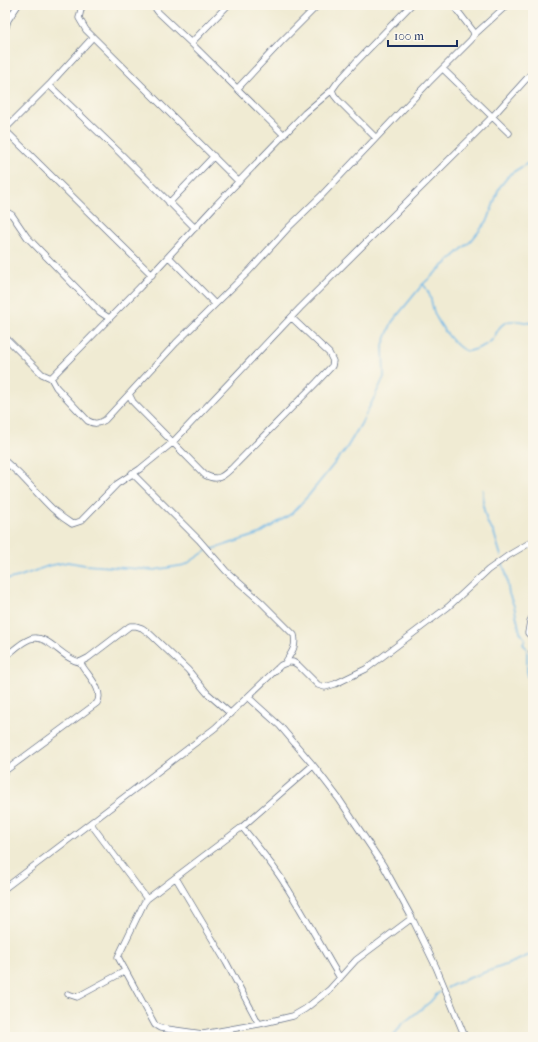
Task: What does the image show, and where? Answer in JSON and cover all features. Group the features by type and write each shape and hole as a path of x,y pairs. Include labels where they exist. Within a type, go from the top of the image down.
{"street":[{"path":"5,43 5,30 8,20 18,5"},
{"path":"82,5 79,18 86,30 239,182"},
{"path":"153,5 158,12 284,135"},
{"path":"191,43 228,5"},
{"path":"238,89 281,42 318,5"},
{"path":"50,378 152,275 305,113 332,90 411,5"},
{"path":"453,5 473,30 474,36"},
{"path":"5,338 42,374 50,378 56,387 88,421 93,424 99,424 105,420 176,343 249,271 289,227 322,195 472,40 474,36 507,5"},
{"path":"93,37 49,85 5,129 152,275"},
{"path":"443,70 509,133"},
{"path":"6,463 22,477 51,508 72,524 77,524 85,518 117,484 140,469 172,443 292,318 492,117 530,76"},
{"path":"49,85 195,228"},
{"path":"332,90 338,100 376,138"},
{"path":"169,203 214,156"},
{"path":"5,211 12,214 28,237 100,312 109,318"},
{"path":"169,257 216,304"},
{"path":"130,394 133,402 172,443 205,474 212,479 218,478 233,467 332,366 332,357 292,318"},
{"path":"5,888 91,824 215,728 285,663 295,648 296,642 294,635 262,602 226,571 199,540 132,474"},
{"path":"285,663 293,662 318,685 325,687 335,684 366,669 448,607 488,570 509,555 533,541"},
{"path":"533,616 530,621 528,633 533,638"},
{"path":"80,662 88,658 130,626 142,628 180,662 207,693 231,714"},
{"path":"5,657 29,639 43,639 68,657 80,662 99,692 100,699 97,703 5,771"},
{"path":"248,697 280,726 313,765 339,798 383,865 412,918 436,967 465,1037"},
{"path":"313,765 242,827 147,899 118,954 118,960 155,1024 160,1028 203,1034 259,1024 292,1016 305,1009 329,990 356,960 412,918"},
{"path":"91,824 147,899"},
{"path":"242,827 280,877 340,978"},
{"path":"176,878 222,956 259,1024"},
{"path":"68,994 77,997 125,971"}],"waterway":[{"path":"210,550 259,534 291,514 309,495 346,449 373,400 384,377 383,345 392,322 423,284 471,241 488,220 499,188 510,174 533,160"},
{"path":"423,284 426,287 434,312 440,323 454,342 465,350 470,351 487,344 492,340 504,323 510,321 531,323 533,321"},
{"path":"483,490 483,506 487,522 494,533 501,556"},
{"path":"5,580 48,566 68,562 85,565 154,570 185,565 206,551"},
{"path":"503,564 509,594 514,606 520,632 525,639 523,644 527,649 529,703 533,715"},
{"path":"447,988 468,978 512,963 533,953"},
{"path":"393,1037 401,1025 440,992"}]}
